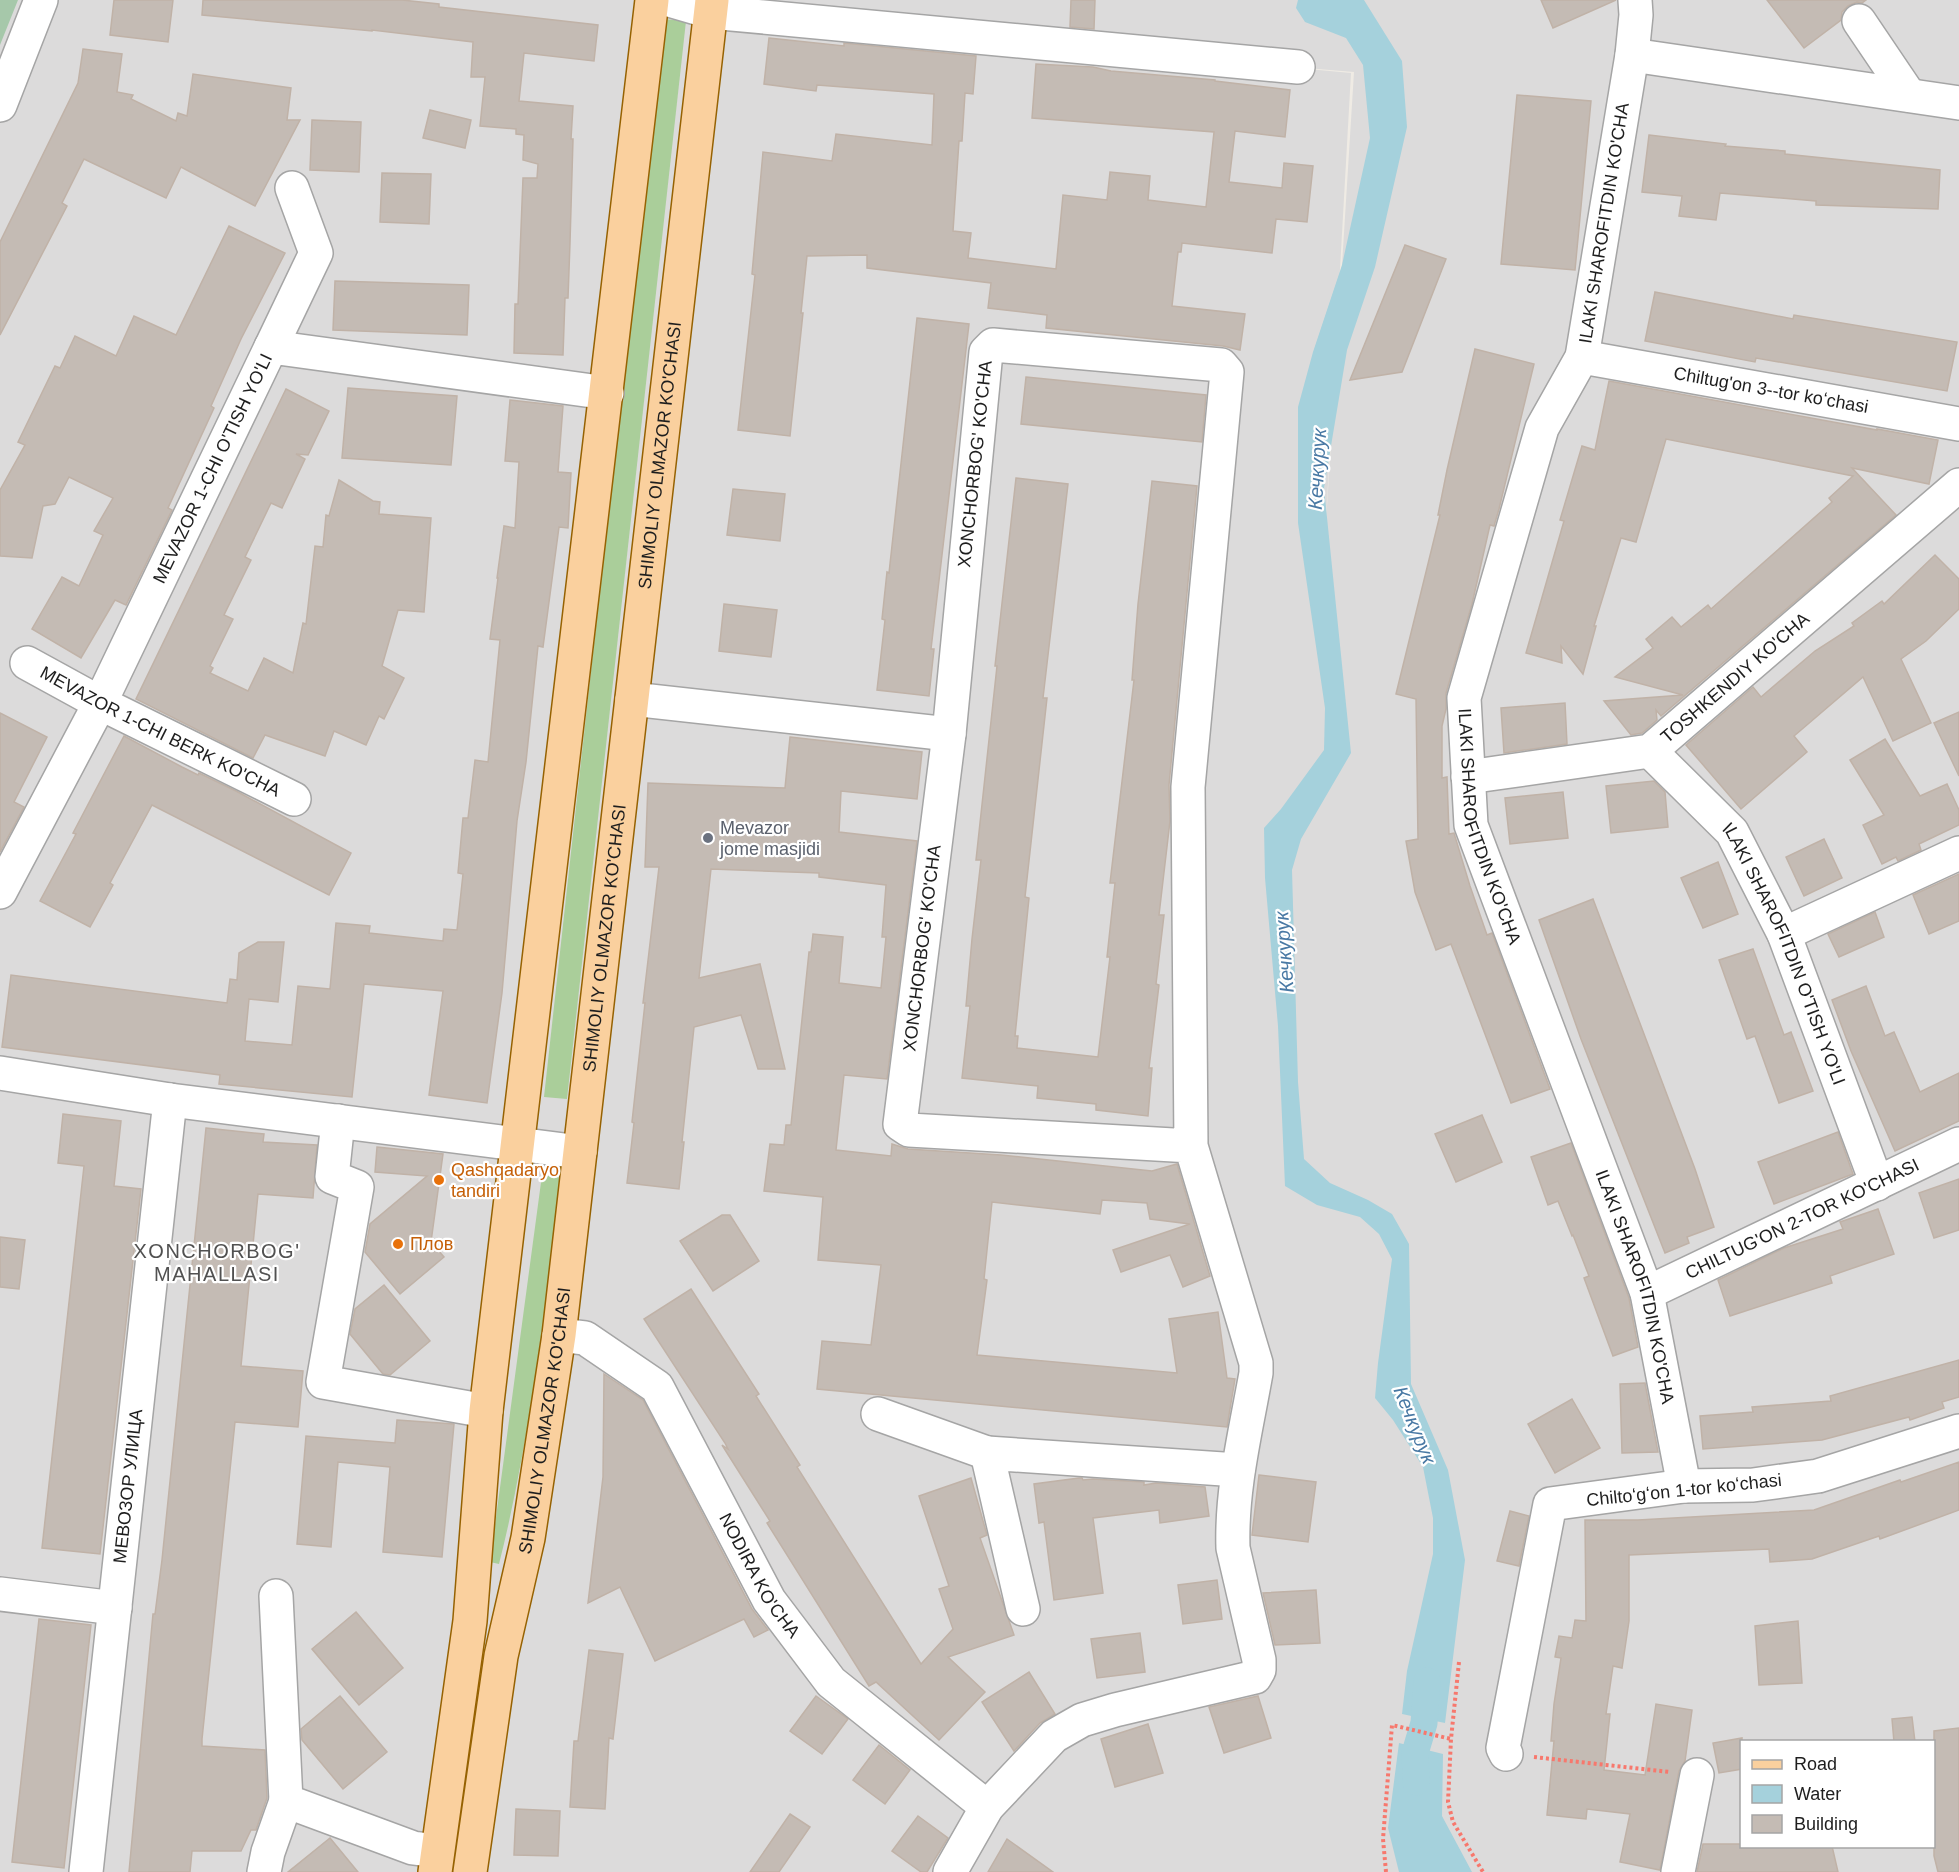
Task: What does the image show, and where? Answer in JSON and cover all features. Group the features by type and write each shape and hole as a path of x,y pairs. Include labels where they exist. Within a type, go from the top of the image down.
{"main road":[{"path":"436,1862 470,1621 486,1411 652,0"},
{"name":"SHIMOLIY OLMAZOR KO'CHASI","path":"470,1872 501,1656 528,1538 559,1335 711,6"}],"street":[{"path":"0,105 41,0"},
{"path":"669,0 1298,67"},
{"name":"ILAKI SHAROFITDIN KO'CHA","path":"1635,0 1636,15 1632,56 1582,357 1542,428 1464,698 1471,825 1647,1293 1684,1486"},
{"path":"1859,21 1909,95"},
{"path":"1632,56 1957,101"},
{"path":"271,347 316,253 292,188"},
{"name":"XONCHORBOG' KO'CHA","path":"987,1807 1054,1737 1082,1720 1255,1677 1259,1670 1259,1660 1233,1548 1232,1519 1256,1363 1191,1146 1188,787 1227,372 1221,365 993,345 986,352 949,734 900,1124 909,1130 1191,1146"},
{"name":"MEVAZOR 1-CHI O'TISH YO'LI","path":"0,892 100,703 271,347 607,393"},
{"name":"Chiltug'on 3--tor koʻchasi","path":"1582,357 1959,424"},
{"name":"TOSHKENDIY KO'CHA","path":"1468,777 1650,751 1959,485"},
{"name":"MEVAZOR 1-CHI BERK KO'CHA","path":"27,663 100,703 294,799"},
{"path":"632,699 949,734"},
{"name":"ILAKI SHAROFITDIN O'TISH YO'LI","path":"1650,751 1732,832 1784,934 1876,1184"},
{"path":"1784,934 1959,853"},
{"path":"0,1073 170,1100 580,1152"},
{"name":"МЕВОЗОР УЛИЦА","path":"86,1872 170,1100"},
{"path":"338,1121 333,1177 357,1187 323,1382 486,1411"},
{"name":"CHILTUG'ON 2-TOR KO'CHASI","path":"1647,1293 1959,1144"},
{"name":"NODIRA KO'CHA","path":"559,1335 585,1338 657,1387 769,1600 831,1682 987,1807"},
{"path":"878,1414 987,1452 1238,1470"},
{"name":"Chiltoʻgʻon 1-tor koʻchasi","path":"1506,1754 1503,1748 1550,1504 1684,1486 1753,1485 1818,1476 1959,1431"},
{"path":"987,1452 1023,1609"},
{"path":"0,1594 115,1608"},
{"path":"264,1872 268,1852 286,1801 276,1596"},
{"path":"1678,1872 1697,1775"},
{"path":"286,1801 412,1848 436,1862"},
{"path":"950,1872 987,1807"}],"path":[{"path":"1459,1662 1451,1739 1448,1802 1453,1822 1483,1872"},
{"path":"1386,1872 1383,1839 1392,1725 1451,1739"},
{"path":"1506,1754 1697,1775"}],"shaded area":[{"name":"XONCHORBOG' MAHALLASI","path":"0,0 1959,0 1959,1872 0,1872","holes":["1211,60 1354,72 1324,555 1351,73"]}],"green space":[{"path":"0,0 18,0 0,45"},
{"path":"663,19 686,21 567,1099 544,1097"},
{"path":"542,1175 563,1178 528,1421 499,1564 490,1562"}],"water":[{"path":"1298,0 1364,0 1402,61 1407,127 1375,267 1347,350 1324,488 1351,753 1301,839 1292,870 1298,1082 1304,1159 1330,1183 1392,1214 1409,1244 1411,1384 1448,1470 1465,1560 1445,1723 1402,1714 1407,1671 1433,1554 1433,1518 1423,1467 1393,1420 1375,1398 1392,1259 1379,1234 1360,1217 1317,1205 1285,1186 1278,1026 1265,878 1264,828 1281,809 1324,750 1325,708 1298,523 1298,407 1313,352 1342,265 1370,138 1363,65 1346,38 1305,22 1296,8"},
{"path":"1399,1743 1443,1754 1442,1816 1472,1872 1399,1872 1388,1828"}],"building":[{"path":"114,0 173,0 168,42 110,35"},
{"path":"203,0 402,0 439,4 439,7 598,25 594,61 524,53 519,101 573,106 568,298 565,298 563,355 514,353 523,178 537,178 538,164 523,160 524,135 516,134 516,129 480,126 485,77 471,77 473,42 372,30 202,15"},
{"path":"1071,0 1095,0 1094,29 1070,27"},
{"path":"1541,0 1616,0 1553,28"},
{"path":"1767,0 1866,0 1848,6 1842,12 1841,20 1804,48"},
{"path":"769,38 976,56 973,94 965,93 962,141 959,141 953,231 971,233 968,258 1056,269 1063,195 1107,200 1110,172 1150,176 1148,200 1206,207 1214,132 1032,118 1036,64 1093,67 1111,71 1215,80 1290,90 1285,137 1235,131 1229,182 1282,188 1284,163 1313,166 1307,222 1276,219 1272,253 1182,243 1181,252 1178,252 1172,306 1245,314 1240,350 1223,346 1046,328 1047,315 988,308 991,283 867,268 867,255 807,256 790,436 738,430 755,275 752,274 763,152 832,161 836,134 932,145 934,94 817,85 816,91 764,84"},
{"path":"83,49 122,54 117,92 133,95 131,99 176,121 178,113 187,116 193,74 291,88 287,120 300,120 255,206 181,167 166,198 84,159 62,203 67,206 0,335 0,242 78,83"},
{"path":"1517,95 1591,101 1575,270 1501,264"},
{"path":"430,110 471,120 465,148 423,138"},
{"path":"312,120 361,122 359,172 310,170"},
{"path":"1649,135 1726,144 1725,146 1785,151 1785,154 1940,170 1938,209 1816,205 1816,201 1720,193 1716,220 1679,216 1682,196 1642,192"},
{"path":"382,173 431,174 429,224 380,222"},
{"path":"229,226 285,253 241,339 211,406 214,408 168,508 172,510 126,605 115,600 81,658 32,629 62,577 79,586 103,535 94,531 113,498 69,477 55,504 43,506 32,558 0,556 0,490 25,445 18,442 55,366 60,368 75,336 116,356 134,316 176,335"},
{"path":"1405,245 1446,259 1402,372 1350,380"},
{"path":"335,281 469,285 467,335 333,330"},
{"path":"1655,292 1793,319 1794,315 1957,342 1947,391 1756,358 1755,362 1645,341"},
{"path":"917,318 969,324 931,649 934,649 929,696 877,690 885,620 882,619 887,572 889,573"},
{"path":"1475,349 1534,364 1499,509 1494,526 1490,525 1472,604 1446,693 1446,709 1442,726 1442,778 1447,777 1449,834 1454,833 1487,935 1492,933 1550,1089 1511,1103 1451,944 1436,950 1415,892 1406,841 1418,839 1416,699 1396,694 1440,515 1438,515 1447,470"},
{"path":"1026,377 1206,395 1202,442 1021,424"},
{"path":"1609,381 1938,440 1929,484 1852,468 1896,515 1661,716 1656,710 1657,720 1642,733 1631,735 1604,701 1683,695 1615,677 1653,648 1646,639 1672,617 1681,627 1708,605 1711,609 1832,502 1829,498 1853,476 1666,439 1636,542 1621,538 1594,626 1596,626 1583,674 1561,646 1562,663 1526,653 1564,521 1560,520 1582,446 1595,450"},
{"path":"348,388 457,396 451,465 342,458"},
{"path":"286,389 329,411 308,455 296,454 305,459 282,508 271,503 245,557 251,560 224,615 233,619 210,666 213,668 210,673 248,691 264,658 293,673 303,623 306,624 315,546 323,547 326,515 329,516 339,480 373,501 380,502 379,514 431,518 424,612 398,610 382,666 404,678 384,719 379,716 366,745 334,731 325,756 265,735 253,758 136,699"},
{"path":"510,400 563,406 558,472 571,473 568,528 559,527 543,647 538,646 526,762 517,821 502,993 487,1103 429,1095 443,991 364,984 352,1097 219,1084 220,1075 2,1047 11,975 227,1003 230,979 237,980 239,953 258,942 284,942 278,1002 249,999 245,1041 292,1045 298,986 330,989 336,923 370,926 369,933 443,941 444,929 457,930 463,874 458,873 463,818 468,818 475,760 488,762 500,640 490,639 504,526 515,528 519,462 505,461"},
{"path":"1016,478 1068,484 1043,698 1047,698 1025,897 1029,898 1015,1036 1018,1036 1017,1048 1098,1057 1110,957 1107,957 1115,883 1110,883 1134,680 1132,680 1138,604 1152,481 1197,486 1169,785 1170,821 1159,915 1164,915 1156,984 1159,985 1149,1068 1152,1068 1148,1116 1096,1110 1096,1104 1037,1098 1038,1086 962,1078 970,1006 966,1006 981,860 976,860"},
{"path":"733,489 785,494 780,541 727,535"},
{"path":"1935,555 1959,579 1959,609 1926,641 1901,659 1931,723 1893,741 1863,677 1794,736 1807,752 1741,809 1686,745 1753,687 1761,697 1815,651 1854,626 1852,623 1882,601 1884,604"},
{"path":"724,604 777,610 771,657 719,651"},
{"path":"1565,703 1567,744 1504,753 1501,708"},
{"path":"1959,712 1959,776 1934,723"},
{"path":"0,713 47,737 14,802 24,807 0,852"},
{"path":"124,736 198,775 199,773 236,791 351,853 329,895 152,805 110,883 113,885 90,927 40,901"},
{"path":"790,737 922,752 917,799 841,791 839,832 917,841 887,1079 844,1075 836,1150 891,1156 892,1144 908,1149 1001,1155 1152,1171 1177,1164 1210,1276 1183,1287 1170,1255 1121,1272 1113,1250 1190,1224 1150,1219 1147,1203 1102,1200 1100,1214 992,1202 984,1279 987,1280 977,1355 1177,1373 1169,1319 1218,1312 1227,1378 1235,1379 1227,1427 817,1389 822,1341 871,1345 881,1265 818,1260 823,1197 764,1191 770,1144 784,1145 786,1125 791,1125 809,952 811,952 813,934 843,937 839,983 881,988 886,937 882,937 886,885 819,877 819,873 711,869 699,978 760,964 785,1069 758,1069 741,1015 694,1027 679,1189 627,1183 645,1003 643,1003 659,867 645,867 648,783 785,788"},
{"path":"1885,739 1920,796 1947,784 1959,810 1959,825 1919,844 1921,850 1898,861 1896,857 1882,864 1863,825 1884,815 1850,760"},
{"path":"1654,781 1665,792 1668,827 1611,833 1606,786"},
{"path":"1563,792 1568,838 1510,844 1505,798"},
{"path":"1824,839 1842,878 1804,896 1786,857"},
{"path":"1718,862 1738,914 1703,928 1681,878"},
{"path":"1959,874 1959,921 1929,934 1913,895"},
{"path":"1593,899 1695,1169 1714,1227 1687,1237 1689,1243 1665,1253 1581,1039 1539,920"},
{"path":"1875,912 1884,937 1839,957 1828,934"},
{"path":"1753,949 1784,1035 1791,1032 1813,1091 1779,1103 1755,1036 1747,1039 1719,960"},
{"path":"1866,986 1885,1036 1894,1032 1920,1092 1959,1073 1959,1121 1895,1151 1851,1051 1832,1000"},
{"path":"63,1114 121,1121 114,1186 141,1189 100,1554 42,1548 84,1166 58,1163"},
{"path":"1482,1115 1502,1162 1456,1182 1435,1134"},
{"path":"206,1128 264,1134 263,1142 317,1145 313,1198 258,1194 241,1366 303,1371 298,1427 235,1422 202,1739 202,1746 265,1750 267,1798 256,1830 251,1830 241,1851 192,1851 190,1872 129,1872 153,1614 155,1614 162,1560"},
{"path":"1838,1132 1853,1174 1774,1204 1758,1162"},
{"path":"1571,1143 1629,1298 1638,1347 1613,1356 1584,1278 1589,1276 1573,1235 1558,1201 1548,1205 1531,1157"},
{"path":"377,1147 443,1154 431,1242 444,1257 400,1294 365,1252 370,1224 427,1176 375,1172"},
{"path":"1959,1179 1959,1230 1934,1238 1919,1193"},
{"path":"1878,1209 1894,1254 1830,1276 1832,1283 1730,1316 1718,1280 1784,1248 1843,1229 1840,1222"},
{"path":"722,1215 730,1215 759,1261 713,1291 680,1241"},
{"path":"0,1237 25,1240 19,1289 0,1287"},
{"path":"384,1285 430,1341 390,1375 383,1374 350,1334 355,1309"},
{"path":"691,1289 759,1394 756,1396 800,1465 797,1467 921,1664 953,1629 939,1589 949,1586 919,1496 971,1478 987,1535 980,1538 1014,1635 948,1657 985,1692 939,1740 876,1682 869,1686 767,1523 770,1521 722,1445 728,1449 725,1443 644,1319"},
{"path":"1959,1360 1959,1397 1942,1402 1944,1408 1910,1420 1909,1417 1822,1440 1703,1449 1700,1416 1753,1412 1752,1407 1831,1401 1830,1396"},
{"path":"604,1374 643,1400 752,1609 768,1630 754,1637 744,1619 655,1661 620,1587 588,1603 603,1477"},
{"path":"1645,1383 1658,1452 1622,1453 1620,1384"},
{"path":"1572,1399 1600,1448 1555,1473 1528,1424"},
{"path":"397,1420 454,1424 442,1557 383,1552 390,1467 338,1462 331,1547 297,1544 306,1436 395,1443"},
{"path":"1959,1462 1959,1510 1880,1539 1879,1536 1812,1559 1770,1562 1769,1549 1629,1555 1629,1621 1622,1668 1613,1666 1606,1714 1610,1714 1604,1770 1645,1775 1656,1704 1692,1710 1685,1761 1679,1771 1660,1870 1620,1862 1630,1814 1587,1809 1586,1819 1547,1815 1554,1741 1551,1741 1554,1704 1561,1658 1555,1657 1559,1636 1572,1638 1575,1620 1586,1621 1585,1520 1638,1520 1814,1510"},
{"path":"1259,1475 1316,1482 1308,1542 1252,1535"},
{"path":"1082,1478 1083,1480 1144,1482 1144,1485 1156,1483 1205,1487 1209,1516 1160,1523 1159,1510 1093,1518 1103,1593 1054,1600 1044,1522 1039,1523 1034,1484"},
{"path":"1510,1511 1529,1516 1519,1566 1497,1561"},
{"path":"1217,1580 1222,1619 1183,1624 1178,1585"},
{"path":"1316,1590 1320,1643 1275,1645 1263,1593"},
{"path":"356,1612 403,1668 359,1705 312,1649"},
{"path":"39,1619 91,1625 64,1868 12,1862"},
{"path":"1798,1621 1802,1683 1759,1685 1755,1626"},
{"path":"1140,1633 1145,1672 1097,1678 1091,1639"},
{"path":"589,1650 623,1654 613,1739 609,1738 605,1809 570,1807 574,1741 578,1741"},
{"path":"1029,1672 1055,1714 1040,1723 1014,1751 982,1702"},
{"path":"340,1696 387,1752 343,1789 302,1740 301,1729"},
{"path":"816,1696 848,1719 822,1754 790,1731"},
{"path":"1258,1696 1271,1738 1224,1753 1209,1707"},
{"path":"1912,1717 1915,1740 1894,1740 1892,1719"},
{"path":"1148,1724 1163,1773 1115,1787 1101,1739"},
{"path":"1959,1728 1959,1872 1938,1872 1934,1856 1934,1731"},
{"path":"1742,1738 1740,1740 1740,1769 1719,1773 1713,1743"},
{"path":"879,1745 910,1770 885,1804 853,1780"},
{"path":"516,1809 560,1811 558,1856 514,1855"},
{"path":"790,1814 810,1827 779,1872 750,1872"},
{"path":"918,1816 948,1838 927,1872 921,1872 892,1851"},
{"path":"330,1838 358,1872 288,1872"},
{"path":"1007,1839 1053,1872 988,1872"},
{"path":"1703,1844 1740,1844 1740,1848 1832,1848 1838,1872 1697,1872"}],"waterway":[{"name":"Кечкурук","path":"1416,1782 1415,1753 1424,1723 1427,1681"}],"place":[{"name":"Mevazor jome masjidi","path":"708,838"},
{"name":"Qashqadaryo tandiri","path":"439,1180"},
{"name":"Плов","path":"398,1244"}],"district":[{"name":"XONCHORBOG' MAHALLASI","path":"217,1262"}]}
